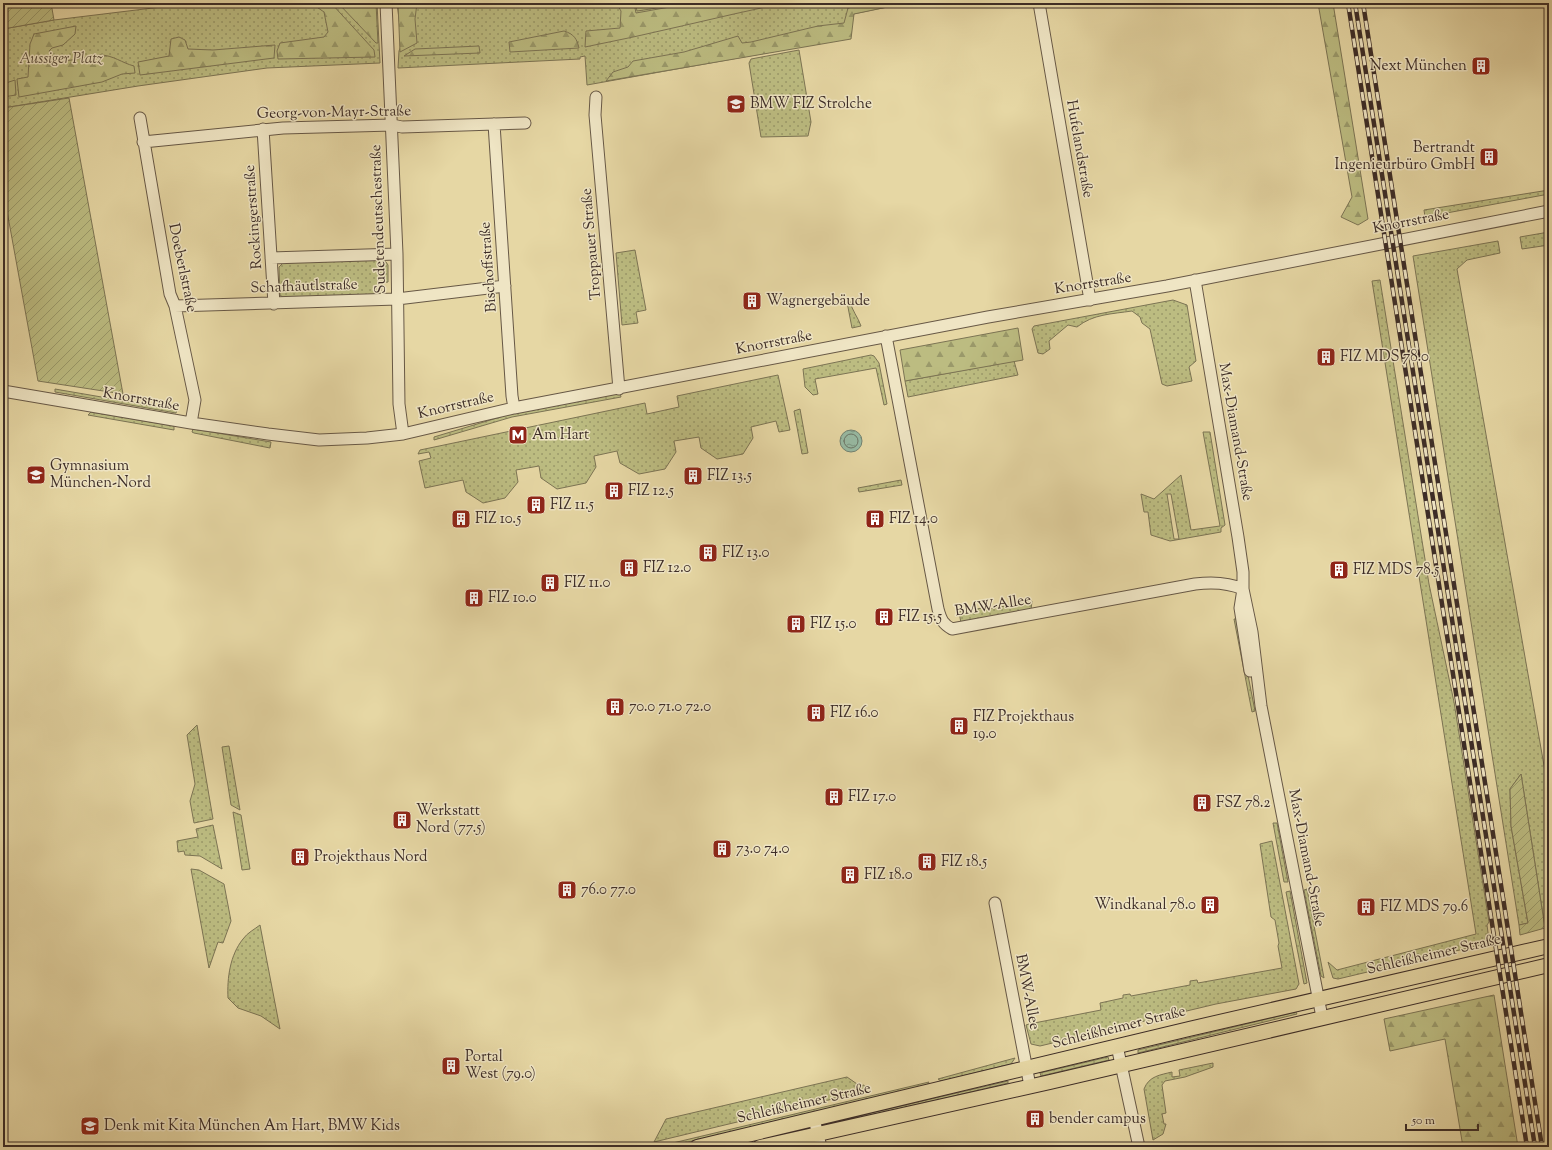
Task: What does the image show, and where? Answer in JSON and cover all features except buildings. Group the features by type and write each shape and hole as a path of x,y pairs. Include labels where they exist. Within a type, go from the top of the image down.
{"main road":[{"name":"Schleißheimer Straße","path":"697,1147 1117,1046 1549,946"},
{"path":"760,1147 820,1140 1030,1086 1549,965"}],"street":[{"name":"Sudetendeutschestraße","path":"386,3 397,254 399,404 403,434"},
{"name":"Hufelandstraße","path":"1039,3 1090,300"},
{"name":"Troppauer Straße","path":"596,97 595,116 619,389"},
{"name":"Doeberlstraße","path":"140,118 170,294 175,306 195,400 191,423"},
{"name":"Georg-von-Mayr-Straße","path":"143,142 263,129 525,123"},
{"name":"Bischoffstraße","path":"494,124 514,408"},
{"name":"Rockingerstraße","path":"263,129 274,304"},
{"name":"Knorrstraße","path":"3,391 191,423 319,440 367,438 403,434 514,408 619,389 886,336 1090,300 1549,211"},
{"path":"271,258 397,254"},
{"name":"Max-Diamand-Straße","path":"1195,280 1243,572 1240,615 1252,678 1261,706 1322,1017"},
{"name":"Schafhäutlstraße","path":"175,306 397,299 505,286"},
{"name":"BMW-Allee","path":"886,336 924,542 938,610 941,620 945,625 952,629 1208,582 1232,584 1243,589"},
{"name":"BMW-Allee","path":"995,903 1030,1086"},
{"path":"1117,1046 1139,1147"},
{"path":"814,1119 820,1140"}],"green space":[{"path":"3,3 51,3 54,20 3,29"},
{"name":"Aussiger Platz","path":"194,3 377,3 380,63 267,68 138,86 3,108 3,29 54,20"},
{"path":"311,3 331,3 374,50 375,57 278,59 277,51 280,43 324,37 328,32 324,12"},
{"path":"338,3 376,3 378,43 376,43"},
{"path":"397,3 906,3 853,14 850,38 587,85 585,56 580,57 580,59 398,68 399,51 402,43"},
{"path":"398,3 417,3 415,19 417,43 400,52"},
{"path":"616,3 634,3 636,13 692,3 784,3 585,47 586,31 620,28 621,11"},
{"path":"635,3 690,3 637,11"},
{"path":"873,3 907,3 854,14 851,39 606,81 613,72 628,67 633,61 684,52 738,36 742,43 751,42 818,26 844,23 848,8"},
{"path":"1318,3 1333,3 1368,219 1358,225 1341,217 1352,197"},
{"path":"76,26 75,34 63,45 52,48 49,51 56,61 68,61 105,55 134,66 135,73 122,74 102,82 19,97 17,79 28,77 30,44 34,34"},
{"path":"564,31 574,37 579,48 510,52 509,42"},
{"path":"179,37 185,40 188,49 213,50 275,45 274,58 140,75 138,62 169,56 171,39"},
{"path":"479,46 480,53 404,56 415,49"},
{"path":"799,50 811,122 808,136 761,137 749,63 751,59"},
{"path":"15,80 16,95 3,97 3,84"},
{"path":"69,98 123,394 38,381 3,189 3,108"},
{"path":"1549,190 1549,194 1425,217 1424,210"},
{"path":"1549,232 1549,245 1522,249 1520,237"},
{"path":"1498,241 1500,253 1467,260 1457,269 1549,794 1549,927 1545,928 1521,774 1510,789 1511,826 1528,923 1519,925 1413,256"},
{"path":"635,250 646,310 636,312 638,323 622,325 616,253"},
{"path":"381,259 381,261 386,262 388,265 388,282 381,283 381,294 284,298 280,295 279,267 283,263"},
{"path":"1380,280 1429,584 1454,702 1489,922 1487,925 1489,940 1485,944 1338,979 1333,978 1328,962 1337,970 1476,934 1372,281"},
{"path":"1173,300 1187,305 1196,361 1189,367 1192,381 1167,386 1162,384 1150,329 1142,323 1140,317 1132,311 1096,317 1077,327 1068,325 1049,341 1050,349 1043,354 1038,353 1032,329 1034,326"},
{"path":"850,301 861,326 852,328 847,302"},
{"path":"1018,328 1023,360 905,381 900,350"},
{"path":"871,355 874,356 879,363 887,404 884,405 876,368 815,379 818,394 813,395 805,387 803,369"},
{"path":"1014,361 1018,375 908,397 905,381"},
{"path":"778,375 790,430 779,432 776,421 751,427 753,438 743,454 717,459 701,448 699,437 674,441 676,452 665,469 639,474 620,463 617,451 594,456 596,467 586,483 557,489 541,478 539,466 516,470 518,482 505,498 483,503 466,492 463,480 425,488 419,461 431,458 429,452 418,454 420,450 645,403 647,414 679,407 677,396"},
{"path":"55,389 177,410 176,413 55,392"},
{"path":"620,393 621,397 512,417 434,440 434,437 507,415"},
{"path":"800,409 808,453 802,454 794,411"},
{"path":"91,412 174,426 174,430 88,415"},
{"path":"193,429 271,442 270,448 194,433 192,432"},
{"path":"1203,432 1210,432 1225,525 1221,528 1221,532 1170,541 1151,535 1148,512 1144,512 1141,494 1154,499 1181,475 1191,530 1220,526","holes":["1167,494 1171,494 1179,539 1174,539"]},
{"path":"901,480 902,485 859,492 858,488"},
{"path":"1032,601 1031,610 961,623 959,612 988,607 989,609"},
{"path":"1234,619 1237,619 1255,711 1252,712"},
{"path":"197,725 213,819 194,823 190,801 195,784 187,735"},
{"path":"229,746 240,810 231,805 222,747"},
{"path":"1521,774 1545,928 1520,935 1519,925 1528,923 1511,826 1510,789"},
{"path":"233,812 241,815 250,869 242,870"},
{"path":"1273,823 1277,823 1288,882 1284,882"},
{"path":"213,825 222,869 200,856 185,855 184,851 178,852 177,841 198,837 196,829"},
{"path":"1272,841 1299,984 1296,989 1216,1004 1040,1046 1031,1044 1026,1025 1101,1010 1100,1003 1123,998 1123,995 1130,994 1131,996 1190,985 1190,981 1197,980 1198,983 1282,968 1275,920 1271,917 1260,844"},
{"path":"191,869 199,870 224,884 231,921 223,943 218,942 209,968"},
{"path":"1307,889 1324,978 1321,976 1304,890"},
{"path":"1290,891 1307,983 1304,984 1286,892"},
{"path":"260,925 280,1029 261,1016 238,1008 228,998 230,967 235,952 245,937"},
{"path":"1494,995 1518,1147 1463,1147 1445,1039 1390,1051 1384,1019"},
{"path":"1296,1012 1297,1014 1138,1053 1138,1050"},
{"path":"1108,1057 1109,1060 1041,1076 1040,1073"},
{"path":"1015,1058 1011,1064 941,1081 938,1079"},
{"path":"1213,1063 1213,1067 1185,1077 1165,1081 1162,1085 1166,1113 1162,1114 1164,1124 1166,1124 1163,1134 1153,1140 1144,1089 1149,1081 1159,1075 1172,1072 1172,1077 1180,1076 1179,1070"},
{"path":"847,1077 860,1086 864,1085 866,1091 654,1142 666,1119"},
{"path":"1008,1081 1008,1083 833,1125 833,1122"},
{"path":"929,1082 927,1085 667,1147 656,1147"}],"water":[{"path":"851,430 859,433 862,441 859,449 851,452 843,449 840,441 843,433"}],"railway":[{"path":"1348,3 1527,1147"},
{"path":"1355,3 1535,1147"},
{"path":"1363,3 1542,1147"}],"place":[{"name":"Next München","path":"1481,66"},
{"name":"BMW FIZ Strolche","path":"736,104"},
{"name":"Bertrandt Ingenieurbüro GmbH","path":"1489,157"},
{"name":"Wagnergebäude","path":"752,301"},
{"name":"FIZ MDS 78.0","path":"1326,357"},
{"name":"Am Hart","path":"518,435"},
{"name":"Gymnasium München-Nord","path":"36,475"},
{"name":"FIZ 13.5","path":"693,476"},
{"name":"FIZ 12.5","path":"614,491"},
{"name":"FIZ 11.5","path":"536,505"},
{"name":"FIZ 10.5","path":"461,519"},
{"name":"FIZ 14.0","path":"875,519"},
{"name":"FIZ 13.0","path":"708,553"},
{"name":"FIZ 12.0","path":"629,568"},
{"name":"FIZ MDS 78.5","path":"1339,570"},
{"name":"FIZ 11.0","path":"550,583"},
{"name":"FIZ 10.0","path":"474,598"},
{"name":"FIZ 15.5","path":"884,617"},
{"name":"FIZ 15.0","path":"796,624"},
{"name":"70.0 71.0 72.0","path":"615,707"},
{"name":"FIZ 16.0","path":"816,713"},
{"name":"FIZ Projekthaus 19.0","path":"959,726"},
{"name":"FIZ 17.0","path":"834,797"},
{"name":"FSZ 78.2","path":"1202,803"},
{"name":"Werkstatt Nord (77.5)","path":"402,820"},
{"name":"73.0 74.0","path":"722,849"},
{"name":"Projekthaus Nord","path":"300,857"},
{"name":"FIZ 18.5","path":"927,862"},
{"name":"FIZ 18.0","path":"850,875"},
{"name":"76.0 77.0","path":"567,890"},
{"name":"Windkanal 78.0","path":"1210,905"},
{"name":"FIZ MDS 79.6","path":"1366,907"},
{"name":"Portal West (79.0)","path":"451,1066"},
{"name":"bender campus","path":"1035,1119"},
{"name":"Denk mit Kita München Am Hart, BMW Kids","path":"90,1126"}]}
